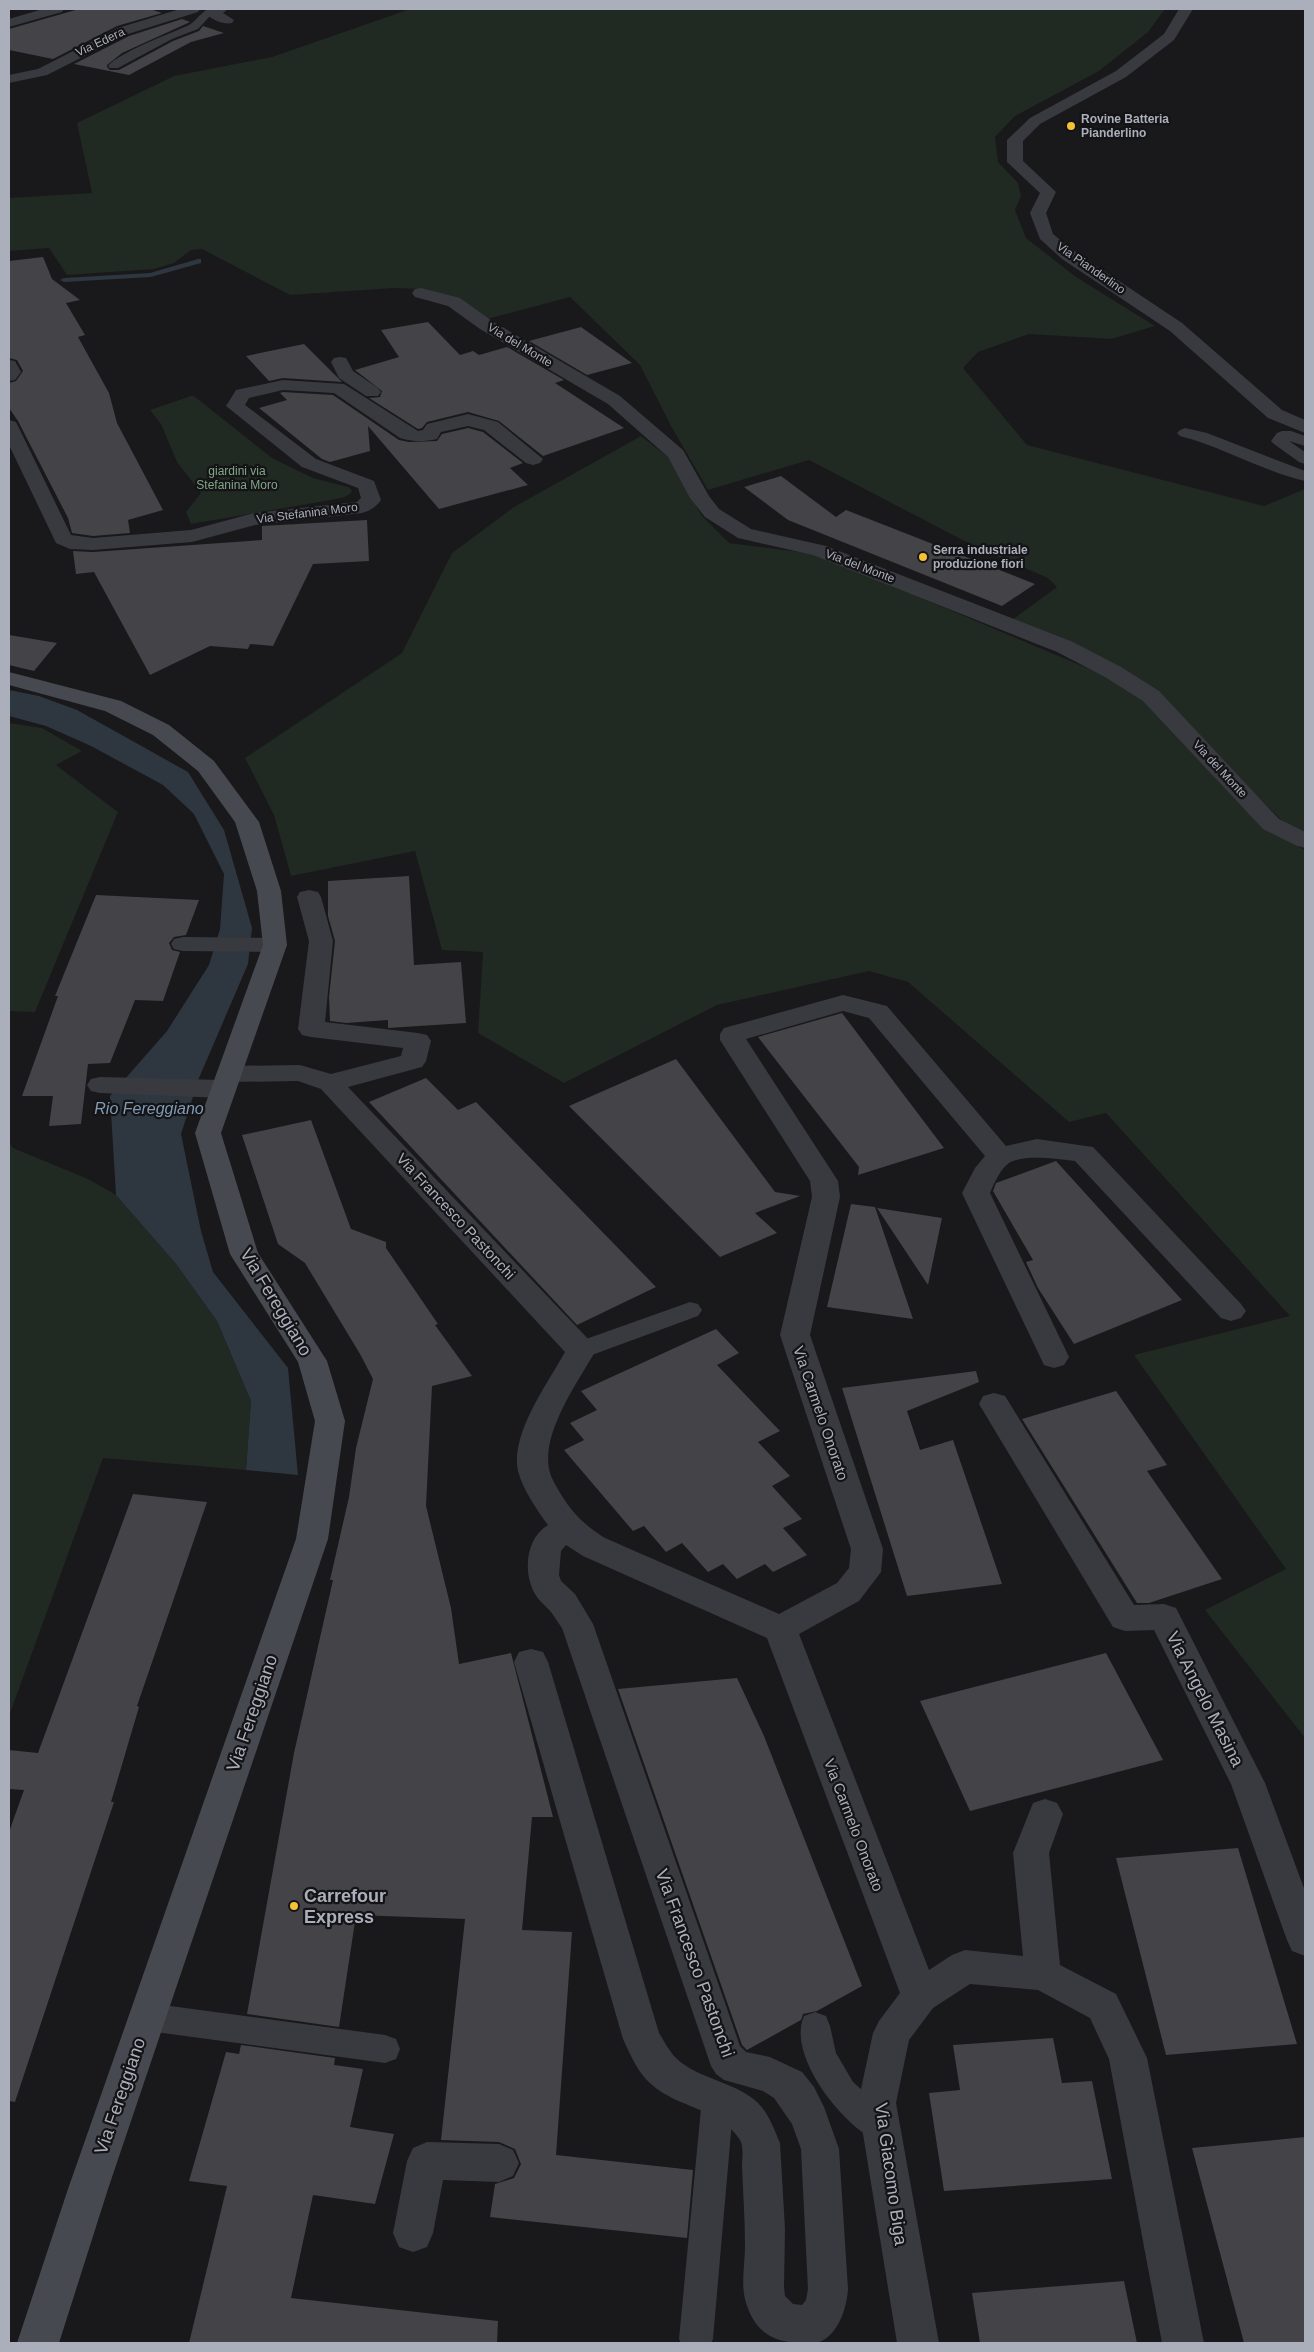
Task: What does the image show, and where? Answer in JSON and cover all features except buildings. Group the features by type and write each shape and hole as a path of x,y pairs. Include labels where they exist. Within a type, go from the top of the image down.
{"street":[{"path":"9,24 56,9"},
{"name":"Via Edera","path":"9,79 42,72 123,31 193,9"},
{"name":"Via Pianderlino","path":"1186,9 1169,37 1121,74 1035,121 1015,140 1016,162 1048,192 1038,214 1046,236 1092,272 1176,327 1274,414 1305,427"},
{"name":"Via del Monte","path":"421,293 454,302 486,325 614,400 676,454 700,498 712,513 745,534 819,550 1065,647 1121,677 1151,696 1271,824 1305,841"},
{"path":"340,362 345,374 410,418 434,428"},
{"path":"9,365 12,372 9,376"},
{"name":"Via Stefanina Moro","path":"9,426 63,539 70,543 93,544 192,536 254,519 362,507 371,500 367,485 309,463 234,406 242,394 283,385 338,388 407,434 417,437 430,435 434,428 468,420 491,426 533,459"},
{"name":"Via Fereggiano","path":"9,678 113,706 161,730 206,766 247,822 269,891 266,945 218,1084 208,1133 244,1254 312,1361 330,1422 312,1539 88,2189 38,2343"},
{"path":"309,897 321,940 311,1030 418,1041 413,1061 330,1083"},
{"path":"183,944 266,945"},
{"name":"Via Carmelo Onorato","path":"920,1996 780,1629 848,1592 865,1572 867,1549 795,1336 826,1197 824,1180 733,1040 733,1034 843,1003 878,1012 1000,1156"},
{"name":"Via Francesco Pastonchi","path":"218,1084 300,1073 330,1083 581,1350"},
{"path":"107,1085 218,1084"},
{"path":"1054,1357 976,1193 985,1175 1000,1156 1037,1148 1083,1153 1231,1311"},
{"path":"581,1350 540,1426 534,1442 533,1468 540,1487 567,1529 594,1547 780,1629"},
{"name":"Via Angelo Masina","path":"994,1404 1125,1618 1164,1617 1248,1782 1305,1940"},
{"name":"Via Francesco Pastonchi","path":"531,1662 642,2039 664,2072 689,2088 718,2098 745,2114 757,2130 761,2143 764,2292 767,2304 783,2322 808,2326 817,2320 824,2311 828,2289 820,2149 800,2100 788,2085 770,2075 737,2068 729,2062 724,2054 577,1624 548,1588 544,1575 545,1551 550,1539 567,1529"},
{"path":"1043,1974 1031,1853 1045,1814"},
{"name":"Via Giacomo Biga","path":"918,2343 877,2103 892,2033 920,1996 965,1967 1043,1974 1103,2006 1128,2058 1183,2343"},
{"path":"413,2233 427,2161 499,2163"}],"lane":[{"path":"114,66 168,37 194,28 206,13 220,13"},
{"path":"1185,433 1202,436 1262,461 1305,476"},
{"path":"1305,441 1291,436 1282,436 1278,441 1305,459"},
{"path":"581,1350 690,1310"},
{"path":"148,2017 385,2049"},
{"path":"815,2026 821,2057 842,2092 882,2129"},
{"path":"696,2339 718,2098"}],"green space":[{"path":"410,9 1165,9 1148,32 1099,71 1015,116 995,137 998,162 1018,183 1021,196 1015,210 1026,238 1076,277 1155,326 1111,339 1029,334 978,352 963,368 1027,445 1264,506 1305,489 1305,833 1288,827 1158,695 1012,620 1057,587 1048,578 978,548 809,460 708,490 671,426 640,365 570,297 487,319 420,289 394,288 290,295 202,249 191,250 174,263 154,269 67,275 49,248 9,251 9,198 92,193 77,123 174,76 272,57"},
{"name":"giardini via Stefanina Moro","path":"194,396 272,458 313,478 348,487 352,490 351,493 345,497 331,500 191,524 186,512 201,493 177,462 161,424 150,410"},
{"path":"641,436 668,457 702,516 729,543 817,554 1106,676 1142,699 1263,828 1305,850 1305,1738 1205,1610 1286,1569 1134,1355 1290,1316 1106,1113 1069,1122 908,982 869,971 717,1005 564,1083 478,1033 483,952 442,950 415,851 291,876 274,815 245,758 402,653 452,553 514,507"},
{"path":"9,723 42,728 82,751 56,765 118,812 35,1012 9,1011"},
{"path":"9,1142 13,1148 88,1179 116,1195 176,1264 217,1321 251,1401 246,1470 103,1458 9,1716"}],"water":[{"name":"Rio Fereggiano","path":"9,690 39,696 77,710 188,772 224,830 252,928 248,964 199,1078 181,1134 201,1231 213,1272 288,1368 298,1475 246,1470 251,1401 217,1321 176,1264 116,1195 110,1096 167,1031 209,965 220,929 224,874 194,814 163,785 91,746 46,726 9,716"}],"waterway":[{"path":"64,280 151,275 198,261"}],"place":[{"name":"Rovine Batteria Pianderlino","path":"1071,126"},
{"name":"Serra industriale produzione fiori","path":"923,557"},
{"name":"Carrefour Express","path":"294,1906"}]}
